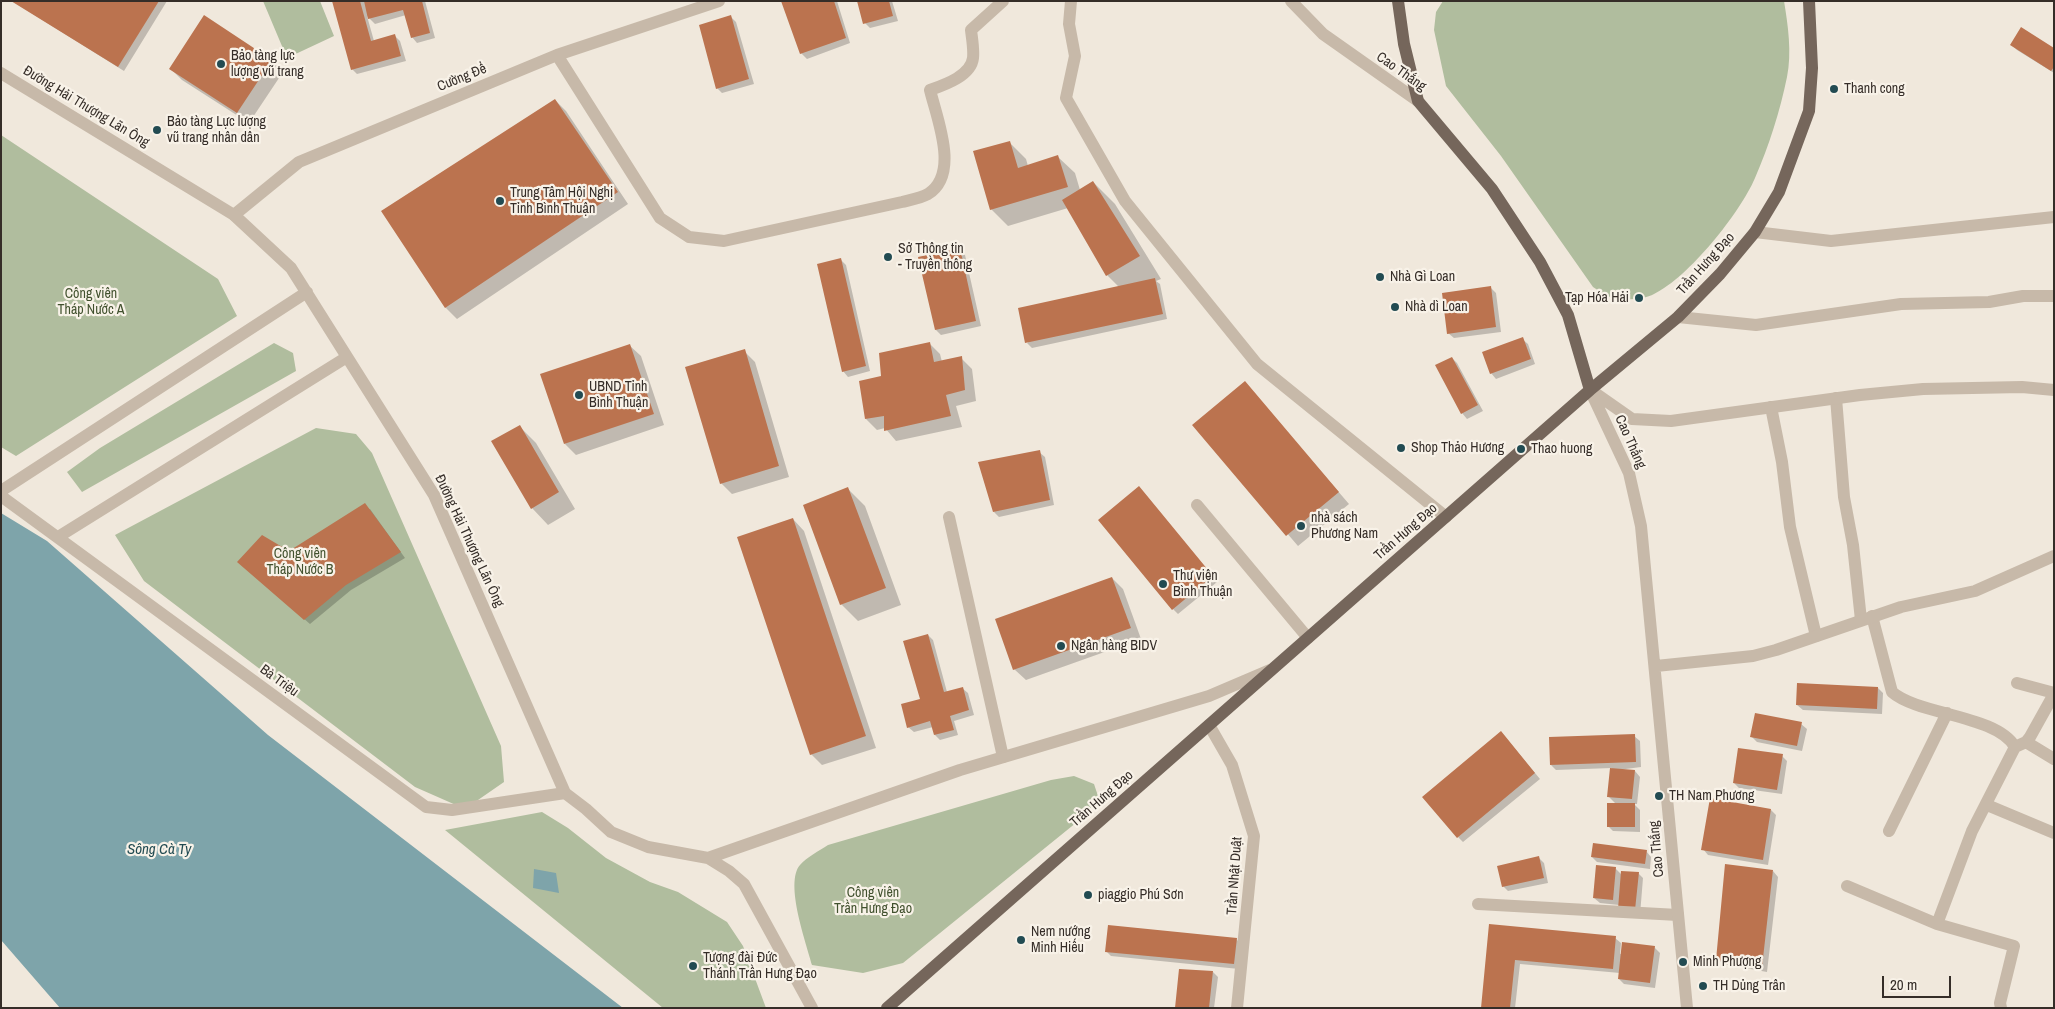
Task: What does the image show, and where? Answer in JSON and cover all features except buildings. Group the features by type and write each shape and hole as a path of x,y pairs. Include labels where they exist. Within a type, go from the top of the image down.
{"main road":[{"path":"1398,1 1404,44 1418,101"},
{"name":"Trần Hưng Đạo","path":"887,1008 1590,390 1678,317 1720,274 1755,232 1779,192 1809,111 1812,68 1810,1"},
{"name":"Cao Thắng","path":"1418,101 1492,189 1540,262 1568,315 1590,390"}],"street":[{"name":"Cường Để","path":"234,214 299,162 557,55 719,1"},
{"path":"557,55 660,218 689,237 724,241 902,202 928,194 942,179 946,163 930,90 950,82 965,71 973,60 971,30 1003,1"},
{"path":"1071,1 1069,24 1075,56 1066,98 1125,201 1257,364 1446,516"},
{"name":"Cao Thắng","path":"1291,1 1323,34 1418,101"},
{"name":"Đường Hải Thượng Lãn Ông","path":"1,73 234,214 291,268 434,495 565,793 611,832 648,847 708,858 729,871 744,884 812,1008"},
{"path":"1755,232 1831,240 2054,217"},
{"path":"1,491 307,292"},
{"path":"1678,317 1756,325 1901,304 1989,302 2023,296 2054,296"},
{"path":"58,537 347,357"},
{"path":"1590,390 1632,420 1671,421 1836,398 1923,389 2022,387 2054,390"},
{"name":"Cao Thắng","path":"1590,390 1629,474 1641,526 1656,666 1687,1008"},
{"path":"1836,398 1844,497 1866,618 1892,692 1898,698 1947,714 1967,718 2054,759"},
{"path":"1771,407 1782,462 1790,527 1816,636"},
{"name":"Bà Triệu","path":"1,496 426,806 452,810 565,793"},
{"path":"1197,505 1308,638"},
{"path":"949,517 1003,757"},
{"path":"1656,666 1753,656 1866,618 1975,591 2054,556"},
{"path":"708,858 1003,757 1209,696 1274,668"},
{"path":"1936,924 1972,831 2021,745 2054,694 2017,683"},
{"path":"1888,830 1947,714"},
{"name":"Trần Nhật Duật","path":"1209,724 1232,765 1254,836 1237,1008"},
{"path":"1987,805 2054,833"},
{"path":"1847,886 1936,924 2014,946 2000,1003 2001,1008"},
{"path":"1478,904 1678,915"}],"green space":[{"path":"263,1 320,1 334,36 287,58"},
{"path":"1443,1 1784,1 1789,39 1788,68 1784,90 1765,154 1748,192 1726,226 1697,259 1668,286 1650,296 1638,299 1614,298 1593,287 1501,156 1446,86 1434,30 1436,12"},
{"name":"Công viên Tháp Nước A","path":"1,135 218,279 237,316 16,456 1,447"},
{"path":"274,343 293,353 296,371 82,492 67,472 100,448"},
{"name":"Công viên Tháp Nước B","path":"316,428 356,434 372,453 501,746 504,782 465,809 415,787 144,581 115,535"},
{"name":"Công viên Trần Hưng Đạo","path":"1074,776 1094,784 1099,799 1082,818 903,963 863,973 812,965 798,914 794,885 800,865 810,857 828,845 1051,780"},
{"path":"542,812 568,828 606,858 650,882 678,892 727,922 743,946 766,1008 663,1008 445,830"}],"water":[{"name":"Sông Cà Ty","path":"1,513 47,541 268,735 623,1008 60,1008 1,940"},
{"path":"534,869 556,873 559,893 533,888"}],"place":[{"name":"Bảo tàng lực lượng vũ trang","path":"221,64"},
{"name":"Thanh cong","path":"1834,89"},
{"name":"Bảo tàng Lực lượng vũ trang nhân dân","path":"157,130"},
{"name":"Trung Tâm Hội Nghị Tỉnh Bình Thuận","path":"500,201"},
{"name":"Sở Thông tin - Truyền thông","path":"888,257"},
{"name":"Nhà Gì Loan","path":"1380,277"},
{"name":"Tạp Hóa Hải","path":"1639,298"},
{"name":"Nhà dì Loan","path":"1395,307"},
{"name":"UBND Tỉnh Bình Thuận","path":"579,395"},
{"name":"Shop Thảo Hương","path":"1401,448"},
{"name":"Thao huong","path":"1521,449"},
{"name":"nhà sách Phương Nam","path":"1301,526"},
{"name":"Thư viện Bình Thuận","path":"1163,584"},
{"name":"Ngân hàng BIDV","path":"1061,646"},
{"name":"TH Nam Phương","path":"1659,796"},
{"name":"piaggio Phú Sơn","path":"1088,895"},
{"name":"Nem nướng Minh Hiếu","path":"1021,940"},
{"name":"Minh Phượng","path":"1683,962"},
{"name":"Tượng đài Đức Thánh Trần Hưng Đạo","path":"693,966"},
{"name":"TH Dủng Trân","path":"1703,986"}]}
